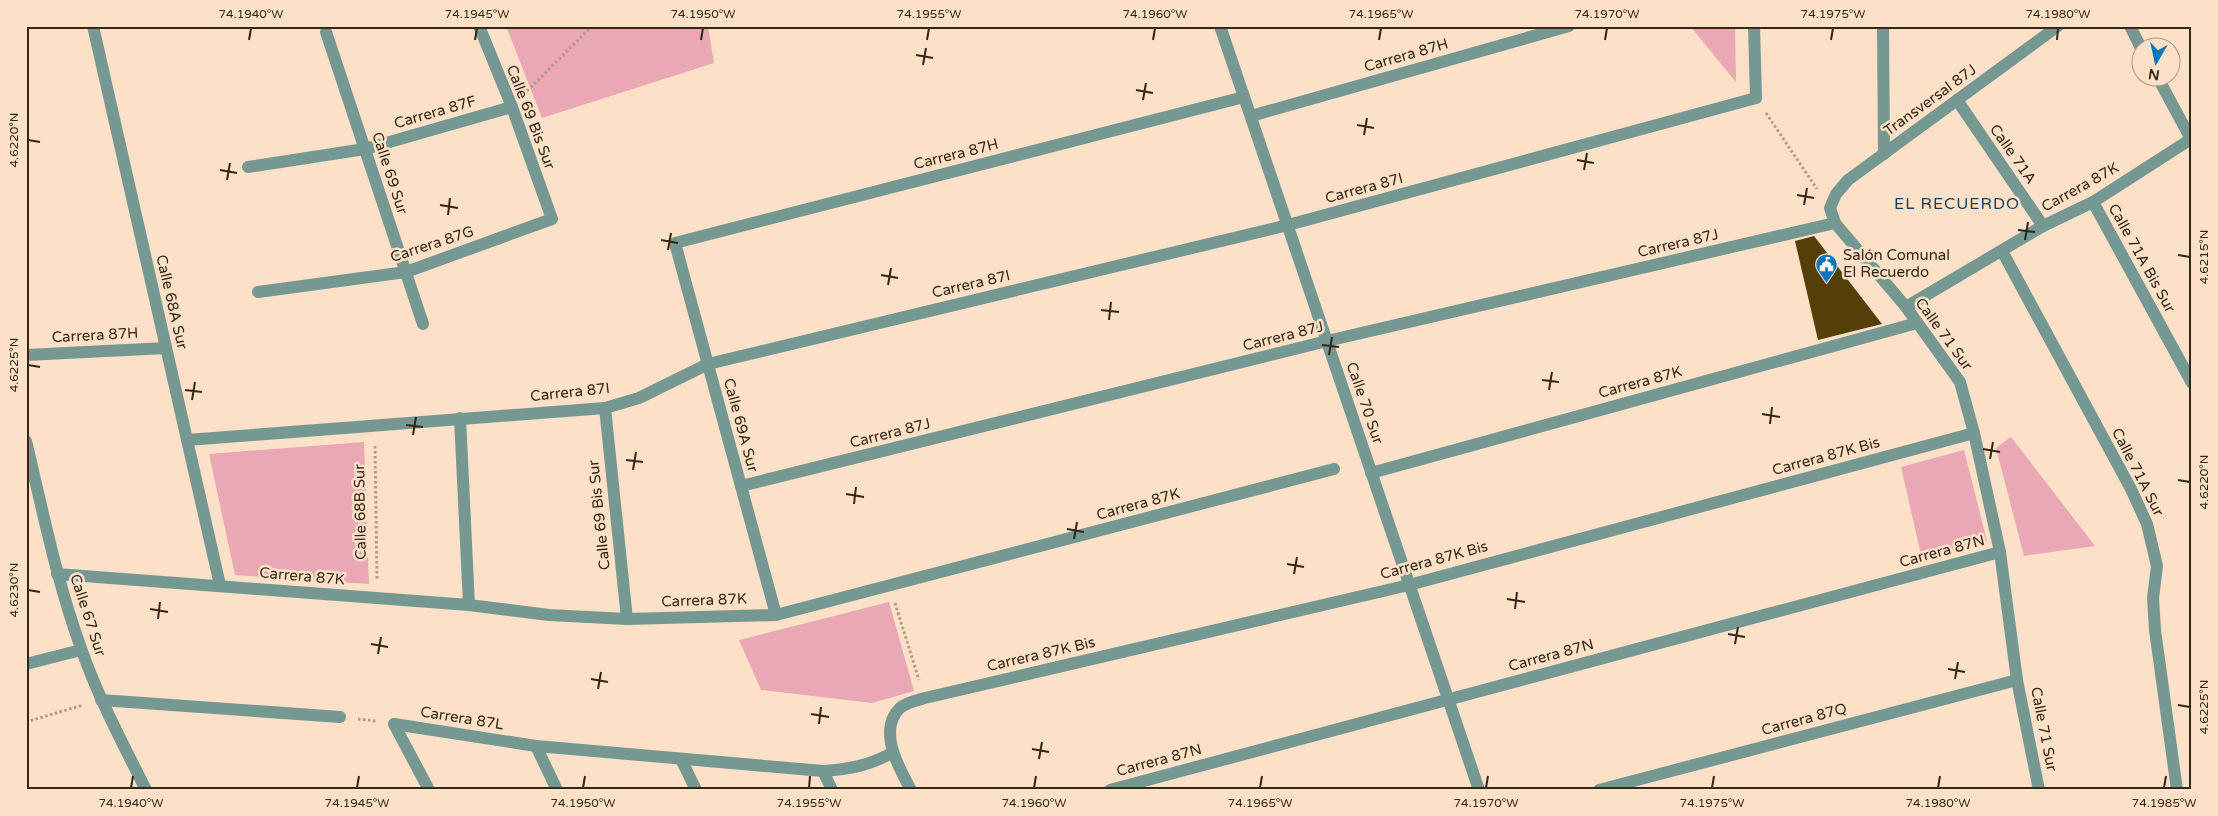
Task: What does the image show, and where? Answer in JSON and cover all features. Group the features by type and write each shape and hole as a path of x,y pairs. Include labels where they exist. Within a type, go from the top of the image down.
{"street":[{"name":"Calle 68A Sur","path":"93,26 220,585"},
{"name":"Calle 69 Bis Sur","path":"479,26 512,107 552,219"},
{"name":"Calle 70 Sur","path":"1220,26 1479,790"},
{"name":"Carrera 87H","path":"1251,116 1569,26"},
{"path":"1754,26 1756,98"},
{"path":"1883,26 1884,154"},
{"name":"Transversal 87J","path":"1830,208 1836,194 1848,180 2058,26"},
{"path":"2130,26 2137,38"},
{"name":"Calle 69 Sur","path":"326,32 423,324"},
{"path":"2163,88 2191,140"},
{"name":"Carrera 87H","path":"675,243 1244,97"},
{"name":"Carrera 87I","path":"187,440 604,408 639,398 708,364 1288,225 1756,98"},
{"name":"Calle 71A","path":"1957,100 2043,226"},
{"name":"Carrera 87F","path":"248,167 364,149 512,107"},
{"name":"Carrera 87K","path":"1906,307 2043,226 2093,202 2191,140"},
{"name":"Calle 71A Bis Sur","path":"2093,202 2192,383"},
{"name":"Calle 71 Sur","path":"1830,208 1835,223 1906,307 1960,382 1974,433 2000,552 2018,680 2039,790"},
{"name":"Carrera 87G","path":"258,292 406,272 552,219"},
{"name":"Carrera 87J","path":"741,486 1327,342 1835,223"},
{"name":"Calle 69A Sur","path":"675,243 776,615"},
{"name":"Calle 71A Sur","path":"2002,251 2131,490 2147,524 2157,566 2153,598 2155,630 2177,790"},
{"name":"Carrera 87K","path":"1371,473 1917,323"},
{"name":"Carrera 87H","path":"26,355 166,348"},
{"name":"Calle 69 Bis Sur","path":"604,408 627,619"},
{"path":"460,418 469,605"},
{"name":"Carrera 87K Bis","path":"892,753 890,722 900,707 924,698 1409,584 1974,433"},
{"name":"Calle 67 Sur","path":"26,441 57,574 81,650 101,700 146,790"},
{"name":"Carrera 87K","path":"57,574 469,605 549,615 627,619 776,615 1334,470"},
{"name":"Carrera 87N","path":"1110,790 2000,552"},
{"path":"26,664 81,650"},
{"name":"Carrera 87Q","path":"1599,790 2018,680"},
{"path":"101,700 340,717"},
{"path":"394,724 428,790"},
{"name":"Carrera 87L","path":"394,724 536,746 823,771 853,769 872,764 892,753"},
{"path":"536,746 557,790"},
{"path":"892,753 911,790"},
{"path":"681,759 696,790"},
{"path":"823,771 832,790"}],"path":[{"path":"512,107 592,26"},
{"path":"1756,98 1830,208"},
{"name":"Calle 68B Sur","path":"375,425 377,598"},
{"path":"890,586 924,698"},
{"path":"26,722 101,700"},
{"path":"340,717 394,724"}],"shaded area":[{"path":"506,26 708,26 714,63 542,118"},
{"path":"1690,26 1735,26 1736,82"},
{"path":"2011,437 2095,546 2024,556 1996,448"},
{"path":"364,442 369,584 235,575 209,454"},
{"path":"1964,450 1987,541 1922,559 1901,467"},
{"path":"889,602 914,691 872,703 761,690 739,640"}],"building":[{"name":"Salón Comunal El Recuerdo","path":"1814,236 1882,324 1818,340 1795,241"}],"place":[{"name":"Salón Comunal El Recuerdo","path":"1827,283"}],"district":[{"name":"EL RECUERDO","path":"1957,203"}]}
